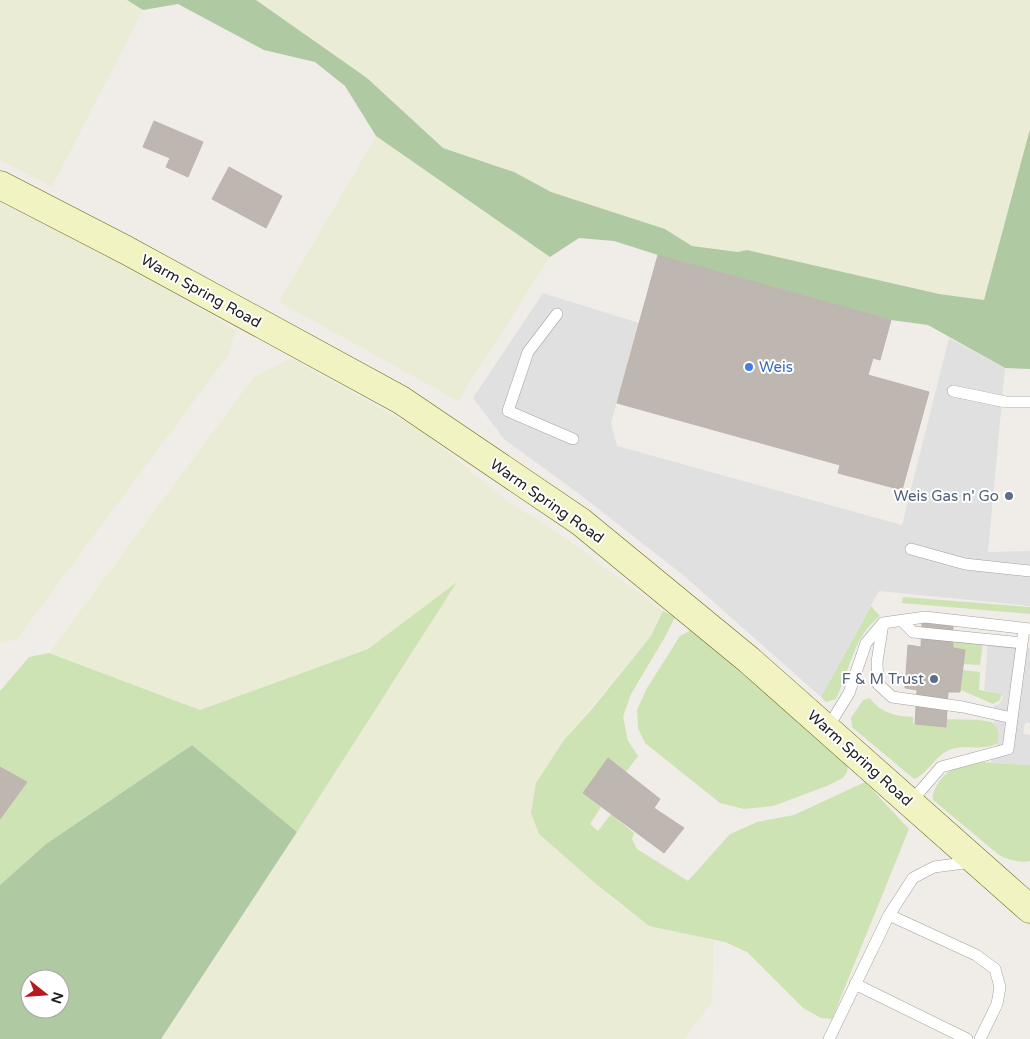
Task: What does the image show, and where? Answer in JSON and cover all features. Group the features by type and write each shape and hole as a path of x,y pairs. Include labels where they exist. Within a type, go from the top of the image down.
{"main road":[{"name":"Warm Spring Road","path":"0,185 126,250 401,400 581,522 749,660 1030,909"}],"lane":[{"path":"557,314 528,352 508,411 573,439"},
{"path":"953,391 1006,402 1030,402"},
{"path":"911,549 964,564 1030,571"},
{"path":"827,729 849,692 866,643 882,623 925,618 1027,629 1022,643 1008,749 941,767 910,803"},
{"path":"902,621 913,632 1022,643"},
{"path":"882,623 877,662 878,684 892,696 963,707 1012,718"},
{"path":"834,1038 855,984 889,915 913,878 934,867 976,862"},
{"path":"889,915 976,955 995,969 1000,987 997,1004 980,1039"},
{"path":"855,984 968,1039"}],"green space":[{"path":"0,0 127,0 143,10 52,187 0,160"},
{"path":"127,0 256,0 367,78 443,148 514,172 551,192 665,229 692,246 738,252 747,250 939,294 984,300 1030,129 1030,369 1005,368 928,325 891,320 614,241 579,238 550,257 376,136 345,86 315,62 264,50 178,4 143,10"},
{"path":"256,0 1030,0 1030,129 984,300 939,294 747,250 738,252 692,246 665,229 551,192 514,172 443,148 367,78"},
{"path":"376,136 550,257 458,401 279,302"},
{"path":"0,202 131,268 236,330 229,354 17,639 0,644"},
{"path":"290,358 422,431 506,500 571,542 663,611 651,636 564,740 536,783 539,834 617,903 649,926 714,940 712,1002 684,1039 161,1039 287,848 456,583 368,649 200,710 49,653 253,378"},
{"path":"457,582 297,832 192,745 46,844 0,885 0,819 27,782 0,767 0,691 29,657 49,653 200,710 368,649"},
{"path":"903,597 1030,607 1030,614 902,603"},
{"path":"871,606 880,616 871,624 858,644 836,699 826,702 821,697"},
{"path":"663,611 675,617 631,694 623,717 628,741 638,756 626,772 608,758 583,793 601,807 590,824 598,831 611,814 634,833 632,839 637,849 688,881 730,834 757,822 794,815 865,782 909,829 832,1019 821,1018 803,1008 747,952 725,942 649,926 596,884 539,834 531,813 536,783 564,740 592,709 651,636"},
{"path":"697,629 848,762 847,772 843,778 773,806 744,809 720,803 645,743 638,728 637,710 647,688 680,636"},
{"path":"954,642 983,643 980,665 963,664 964,650 953,648"},
{"path":"963,670 980,672 979,690 1002,694 1000,700 993,704 961,690"},
{"path":"870,698 889,713 913,717 913,724 946,727 947,719 991,722 998,731 998,743 986,747 960,748 947,751 914,779 852,727 851,718 863,700"},
{"path":"192,745 297,832 161,1039 0,1039 0,885 46,844"},
{"path":"982,762 1030,765 1030,861 1014,861 999,855 933,800 934,791 942,777 954,769"}],"shaded area":[{"path":"543,293 639,323 611,423 617,446 902,525 949,338 1005,368 988,552 1030,551 1030,606 879,591 821,697 683,575 578,493 504,439 473,398"},
{"path":"988,643 1030,648 1030,723 1025,723 1023,734 1030,735 1030,765 991,763 995,747 998,743 999,732 994,724 994,706 999,704 1003,698 1001,694 984,690"}],"building":[{"path":"154,121 203,142 188,177 166,167 170,158 143,147"},
{"path":"229,167 282,196 266,228 212,199"},
{"name":"Weis","path":"658,255 891,320 880,360 873,358 868,375 929,392 902,490 838,473 840,465 617,403"},
{"name":"F & M Trust","path":"922,623 953,625 953,648 965,650 960,692 948,692 946,727 915,724 917,690 905,688 908,645 921,647"},
{"path":"608,758 660,799 654,808 684,828 664,853 583,793"},
{"path":"0,767 27,782 0,819"}],"place":[{"name":"Weis","path":"749,367"},
{"name":"Weis Gas n' Go","path":"1009,496"},
{"name":"F & M Trust","path":"934,679"}]}
